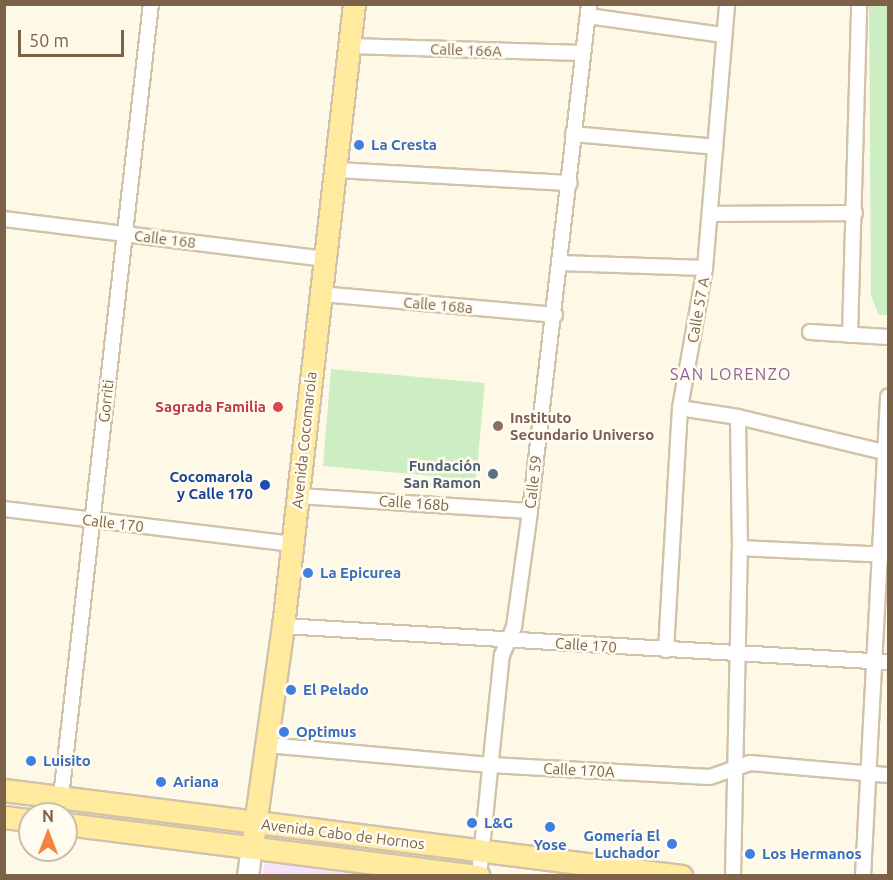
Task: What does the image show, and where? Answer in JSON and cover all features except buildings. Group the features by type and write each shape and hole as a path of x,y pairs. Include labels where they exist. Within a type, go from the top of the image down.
{"main road":[{"name":"Avenida Cocomarola","path":"248,876 283,626 354,4"},
{"name":"Avenida Cabo de Hornos","path":"4,790 682,876"},
{"name":"Avenida Cabo de Hornos","path":"78,825 479,876"}],"street":[{"name":"Gorriti","path":"61,797 151,4"},
{"name":"Calle 57 A","path":"666,651 680,408 705,268 727,4"},
{"path":"850,335 859,4"},
{"path":"588,10 724,35"},
{"name":"Calle 59","path":"479,876 502,656 509,640 530,511 555,315 588,10"},
{"name":"Calle 166A","path":"349,46 582,53"},
{"path":"573,134 715,147"},
{"path":"335,170 570,183"},
{"path":"710,214 855,213"},
{"name":"Calle 168","path":"4,219 325,259"},
{"path":"560,263 705,268"},
{"name":"Calle 168a","path":"321,294 555,315"},
{"path":"810,332 888,337"},
{"path":"863,876 881,661 888,397"},
{"path":"680,408 738,417 887,453"},
{"path":"733,876 740,548 738,417"},
{"name":"Calle 168b","path":"298,496 530,511"},
{"name":"Calle 170","path":"4,509 292,544"},
{"path":"740,548 884,554"},
{"name":"Calle 170","path":"283,626 666,651 881,661"},
{"name":"Calle 170A","path":"267,745 490,765 710,777 750,763 888,775"}],"shaded area":[{"path":"266,857 418,876 262,876"}],"green space":[{"path":"869,5 888,5 888,315 879,315 871,296"},
{"path":"331,369 485,383 476,480 323,466"}],"place":[{"name":"La Cresta","path":"359,145"},
{"name":"Sagrada Familia","path":"278,407"},
{"name":"Instituto Secundario Universo","path":"498,426"},
{"name":"Fundación San Ramon","path":"493,474"},
{"name":"Cocomarola y Calle 170","path":"265,485"},
{"name":"La Epicurea","path":"308,573"},
{"name":"El Pelado","path":"291,690"},
{"name":"Optimus","path":"284,732"},
{"name":"Luisito","path":"31,761"},
{"name":"Ariana","path":"161,782"},
{"name":"L&G","path":"472,823"},
{"name":"Yose","path":"550,827"},
{"name":"Gomería El Luchador","path":"672,844"},
{"name":"Los Hermanos","path":"750,854"}],"district":[{"name":"SAN LORENZO","path":"731,374"}]}
